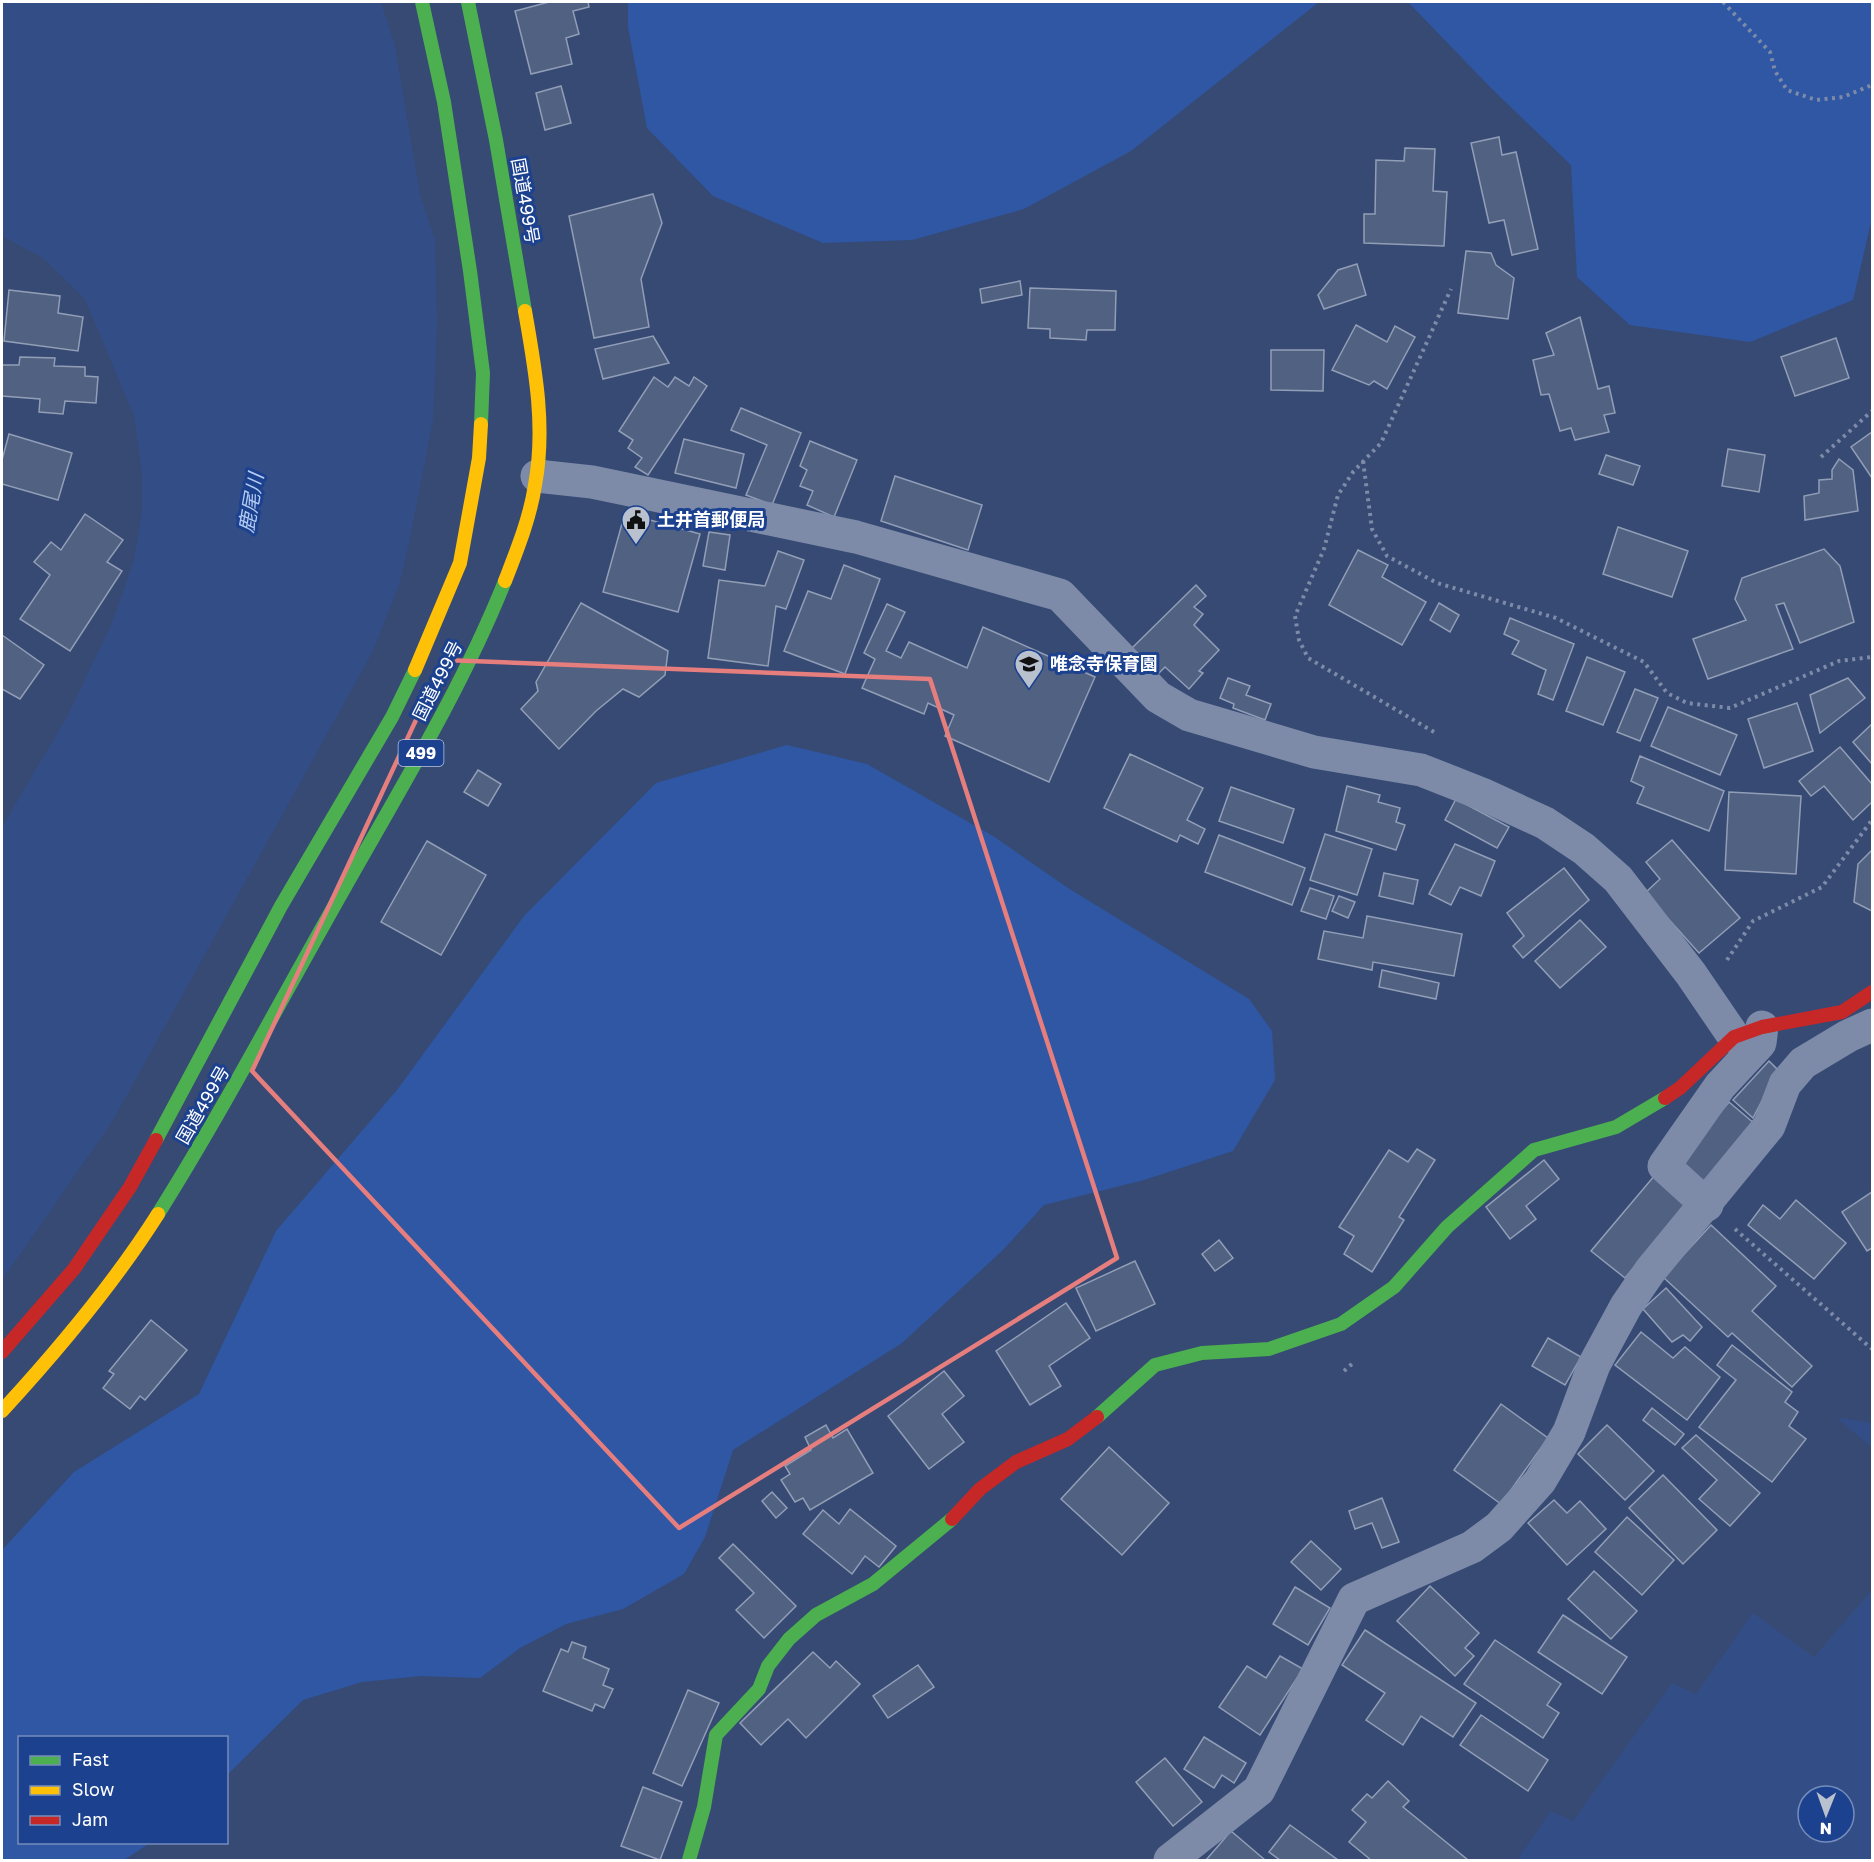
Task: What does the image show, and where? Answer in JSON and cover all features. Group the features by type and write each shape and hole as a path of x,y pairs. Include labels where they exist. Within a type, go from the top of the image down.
{"main road":[{"name":"国道499号","path":"2,1352 74,1269 130,1187 282,906 392,717 427,645 460,563 479,458 483,374 444,102 422,2"},
{"name":"国道499号","path":"2,1411 92,1311 210,1132 447,707 495,609 523,532 537,476 539,430 532,349 509,209 468,2"},
{"path":"689,1860 704,1807 716,1735 733,1714 759,1689 768,1666 789,1639 816,1614 873,1584 950,1521 980,1489 1016,1462 1068,1439 1112,1406 1155,1365 1202,1353 1269,1349 1341,1324 1394,1287 1447,1227 1534,1150 1616,1127 1647,1110 1680,1088 1748,1032 1842,1012 1872,992"}],"street":[{"path":"537,476 592,482 856,537 1060,595 1158,697 1189,715 1314,752 1421,770 1482,794 1545,824 1584,849 1618,879 1705,993 1760,1043 1720,1086 1664,1166 1707,1205"},
{"path":"1170,1860 1259,1790 1354,1599 1472,1547 1499,1527 1540,1481 1569,1432 1594,1365 1626,1306 1650,1271 1707,1205 1769,1126 1785,1084 1803,1063 1848,1036 1872,1025"}],"path":[{"path":"1723,2 1770,52 1775,71 1787,90 1816,100 1843,96 1872,85"},
{"path":"1437,733 1308,658 1299,640 1295,616 1324,549 1338,495 1363,461 1381,443 1451,288"},
{"path":"1821,457 1872,411"},
{"path":"1363,461 1372,529 1387,556 1437,583 1556,618 1644,662 1666,693 1687,703 1730,708 1839,661 1872,657"},
{"path":"1705,993 1754,921 1822,887 1872,820"},
{"path":"1707,1205 1872,1349"}],"highlighted area":[{"path":"444,660 930,679 1117,1258 679,1528 252,1071"}],"shaded area":[{"path":"628,2 1319,2 1131,151 1024,209 912,240 823,243 713,196 647,128 628,27"},
{"path":"1408,2 1872,2 1872,218 1853,300 1750,342 1630,325 1577,277 1571,165 1491,88"},
{"path":"787,745 867,764 993,836 1068,888 1249,999 1272,1031 1275,1080 1233,1151 1144,1180 1044,1205 1003,1250 902,1343 733,1450 705,1537 684,1574 623,1609 566,1624 520,1648 480,1678 421,1676 362,1682 303,1700 228,1774 228,1736 18,1736 18,1844 148,1844 124,1860 2,1860 2,1550 74,1472 199,1394 276,1231 397,1090 524,916 656,783"}],"water":[{"name":"鹿尾川","path":"2,2 155,4 175,2 381,2 395,46 420,195 435,240 437,325 433,420 410,538 400,582 373,651 112,1122 2,1280 2,827 67,717 112,623 134,560 142,512 142,473 134,416 85,299 43,258 2,236"},
{"path":"1836,1417 1872,1423 1872,1448"},
{"path":"1872,1590 1872,1860 1517,1860 1551,1811 1573,1821 1672,1683 1696,1694 1753,1613 1814,1657"}],"building":[{"path":"549,2 588,2 589,7 573,11 579,34 566,38 572,64 531,74 515,11"},
{"path":"561,86 571,123 545,130 536,93"},
{"path":"1499,137 1502,155 1516,152 1538,249 1512,255 1504,220 1489,223 1471,143"},
{"path":"1405,148 1435,149 1433,191 1447,192 1444,246 1364,243 1364,214 1375,214 1376,160 1404,161"},
{"path":"653,194 662,223 641,279 649,327 594,338 569,216"},
{"path":"1466,251 1491,253 1496,265 1514,278 1508,319 1458,313"},
{"path":"1357,264 1366,295 1324,309 1318,295 1338,270"},
{"path":"1020,281 1022,295 982,303 980,289"},
{"path":"1030,288 1116,291 1115,330 1087,330 1086,340 1050,338 1050,329 1028,328"},
{"path":"9,290 60,296 58,313 83,317 78,351 4,341"},
{"path":"1580,317 1598,389 1609,386 1615,413 1604,415 1609,432 1575,440 1571,428 1560,431 1549,394 1541,395 1533,360 1554,355 1546,333"},
{"path":"1356,325 1387,342 1395,326 1415,337 1387,389 1374,381 1369,385 1332,370"},
{"path":"653,336 669,363 603,379 595,349"},
{"path":"1836,338 1849,378 1795,396 1781,357"},
{"path":"1271,350 1324,350 1323,391 1271,390"},
{"path":"20,357 55,358 54,366 85,367 85,376 98,377 96,403 65,401 63,414 39,412 40,399 2,396 2,365 19,365"},
{"path":"654,377 668,387 675,377 689,386 694,377 707,386 648,475 635,467 642,458 628,448 633,440 619,431"},
{"path":"741,408 801,433 772,505 746,495 767,445 731,430"},
{"path":"1872,432 1872,478 1851,447"},
{"path":"9,434 72,453 58,500 2,484 2,460"},
{"path":"684,439 744,454 736,488 675,473"},
{"path":"810,441 857,460 834,517 807,505 813,491 800,486 807,470 800,466"},
{"path":"1728,449 1765,455 1759,492 1722,486"},
{"path":"1606,455 1640,466 1633,485 1599,474"},
{"path":"1839,459 1853,470 1858,511 1805,520 1804,496 1819,493 1819,480 1832,479 1832,470"},
{"path":"895,476 982,505 968,550 881,521"},
{"path":"625,513 700,534 678,612 603,592"},
{"path":"85,514 123,540 107,562 122,571 70,651 20,619 50,575 34,562 51,542 61,550"},
{"path":"1618,527 1688,551 1672,597 1603,574"},
{"path":"709,532 730,535 725,570 703,566"},
{"path":"1824,549 1840,566 1854,622 1800,643 1784,603 1776,605 1793,649 1708,679 1693,639 1746,620 1735,599 1742,578"},
{"path":"1358,550 1388,565 1382,577 1426,602 1402,645 1329,605"},
{"path":"778,551 804,560 786,609 776,606 768,666 708,658 719,580 765,586"},
{"path":"844,565 880,579 845,674 784,651 808,591 831,599"},
{"path":"1196,585 1206,596 1194,607 1203,614 1194,625 1219,650 1199,671 1203,673 1189,689 1165,667 1158,674 1132,648"},
{"path":"581,603 668,651 665,675 639,697 623,689 596,711 559,749 521,709 538,691 536,682"},
{"path":"1439,603 1459,615 1450,632 1430,620"},
{"path":"887,604 905,612 886,651 901,658 909,642 967,668 983,627 1095,677 1049,782 945,736 954,715 928,703 924,714 862,688 875,659 864,653"},
{"path":"1510,618 1574,644 1553,700 1538,694 1546,670 1512,654 1519,641 1504,634"},
{"path":"2,635 44,665 20,699 2,689"},
{"path":"1587,657 1625,672 1603,725 1566,711"},
{"path":"1228,678 1250,686 1246,695 1271,704 1265,720 1233,708 1234,704 1220,698"},
{"path":"1848,678 1865,698 1820,733 1810,695"},
{"path":"1635,689 1658,698 1640,741 1617,732"},
{"path":"1797,703 1813,751 1764,768 1748,719"},
{"path":"1668,707 1737,735 1720,775 1651,746"},
{"path":"1872,724 1872,764 1853,742"},
{"path":"1840,747 1872,784 1872,802 1853,820 1824,786 1811,796 1799,781"},
{"path":"1130,754 1203,788 1187,820 1205,829 1198,844 1180,835 1177,842 1104,808"},
{"path":"1640,756 1724,791 1709,831 1637,803 1644,787 1631,781"},
{"path":"478,770 501,784 488,806 464,792"},
{"path":"1347,786 1380,795 1378,802 1400,808 1396,822 1405,825 1396,850 1336,831"},
{"path":"1231,787 1294,809 1283,843 1219,821"},
{"path":"1729,792 1801,796 1796,874 1725,870"},
{"path":"1456,799 1509,827 1497,848 1445,820"},
{"path":"1325,834 1372,849 1357,895 1310,880"},
{"path":"1219,835 1305,868 1292,905 1205,872"},
{"path":"1672,840 1740,918 1699,953 1645,893 1660,879 1646,862"},
{"path":"427,841 486,875 441,955 381,922"},
{"path":"1455,844 1495,861 1481,896 1460,887 1451,905 1429,894"},
{"path":"1872,850 1872,911 1854,902 1858,864"},
{"path":"1564,868 1589,900 1523,958 1513,946 1524,936 1507,913"},
{"path":"1384,873 1418,880 1413,904 1379,896"},
{"path":"1310,888 1334,896 1326,919 1301,911"},
{"path":"1339,896 1355,902 1348,918 1332,911"},
{"path":"1367,916 1462,934 1454,976 1373,962 1372,970 1318,959 1324,931 1363,938"},
{"path":"1580,920 1606,947 1560,988 1535,961"},
{"path":"1382,970 1439,983 1436,999 1379,987"},
{"path":"1769,1061 1778,1070 1753,1118 1733,1100"},
{"path":"1729,1102 1755,1124 1702,1185 1677,1164"},
{"path":"1417,1149 1435,1160 1399,1217 1404,1220 1372,1272 1344,1254 1354,1236 1339,1227 1389,1150 1408,1162"},
{"path":"1544,1160 1559,1179 1526,1206 1536,1219 1510,1239 1486,1207"},
{"path":"1655,1175 1688,1203 1625,1278 1591,1251"},
{"path":"1872,1192 1872,1248 1867,1251 1842,1212"},
{"path":"1796,1200 1846,1243 1814,1279 1748,1225 1763,1205 1780,1219"},
{"path":"1711,1225 1776,1286 1752,1311 1812,1366 1792,1387 1732,1333 1728,1337 1663,1277"},
{"path":"1219,1240 1233,1258 1215,1271 1202,1254"},
{"path":"1135,1261 1155,1304 1096,1331 1076,1288"},
{"path":"1666,1288 1702,1327 1690,1341 1683,1335 1672,1342 1643,1309"},
{"path":"1066,1303 1090,1338 1049,1366 1061,1386 1030,1405 996,1351"},
{"path":"151,1320 187,1350 145,1400 140,1396 130,1409 103,1388 114,1374 109,1371"},
{"path":"1641,1332 1673,1358 1685,1347 1720,1377 1687,1420 1615,1365"},
{"path":"1548,1338 1581,1357 1565,1385 1532,1366"},
{"path":"1732,1345 1792,1392 1785,1402 1798,1412 1789,1426 1806,1439 1772,1482 1699,1427 1736,1380 1717,1365"},
{"path":"944,1371 964,1396 942,1414 964,1442 929,1469 888,1416"},
{"path":"1501,1404 1548,1438 1501,1504 1454,1470"},
{"path":"1652,1408 1684,1434 1675,1445 1643,1420"},
{"path":"826,1425 833,1438 847,1429 873,1473 810,1510 803,1498 795,1502 781,1480 790,1474 785,1466 811,1450 805,1437"},
{"path":"1607,1425 1654,1471 1625,1500 1578,1454"},
{"path":"1696,1435 1760,1493 1730,1526 1699,1499 1717,1480 1682,1448"},
{"path":"1109,1447 1169,1503 1122,1555 1061,1499"},
{"path":"1663,1475 1717,1530 1683,1564 1629,1508"},
{"path":"772,1492 787,1508 776,1518 762,1501"},
{"path":"1382,1498 1399,1542 1382,1548 1372,1523 1355,1529 1349,1511"},
{"path":"1554,1500 1567,1513 1580,1501 1606,1529 1567,1565 1528,1523"},
{"path":"850,1509 896,1546 879,1567 865,1556 852,1574 803,1534 823,1510 839,1524"},
{"path":"1627,1517 1674,1560 1642,1595 1595,1552"},
{"path":"1311,1541 1341,1569 1321,1590 1291,1562"},
{"path":"733,1544 796,1606 764,1638 736,1610 754,1593 719,1558"},
{"path":"1594,1571 1637,1611 1611,1639 1568,1599"},
{"path":"1430,1586 1479,1633 1465,1648 1474,1656 1455,1676 1397,1621"},
{"path":"1295,1587 1330,1608 1308,1645 1273,1624"},
{"path":"1563,1615 1627,1657 1602,1694 1538,1652"},
{"path":"1365,1630 1476,1703 1453,1737 1421,1716 1403,1745 1366,1720 1385,1693 1342,1665"},
{"path":"1495,1640 1561,1684 1547,1705 1559,1713 1543,1738 1464,1684"},
{"path":"572,1642 586,1647 583,1658 609,1669 603,1685 613,1689 604,1708 595,1704 592,1711 543,1691 561,1649 568,1652"},
{"path":"813,1652 830,1668 836,1661 860,1684 806,1738 788,1719 761,1745 740,1723"},
{"path":"1280,1656 1303,1669 1260,1735 1219,1707 1247,1666 1266,1678"},
{"path":"918,1665 934,1687 888,1718 873,1696"},
{"path":"688,1690 719,1703 682,1786 653,1773"},
{"path":"1481,1715 1548,1760 1528,1791 1460,1745"},
{"path":"1204,1737 1246,1763 1234,1783 1222,1775 1214,1788 1184,1769"},
{"path":"1165,1758 1202,1802 1173,1826 1136,1782"},
{"path":"1388,1781 1409,1801 1403,1807 1468,1860 1371,1860 1349,1842 1366,1822 1352,1810 1367,1794 1372,1798"},
{"path":"643,1787 682,1802 660,1860 621,1846"},
{"path":"1290,1825 1338,1860 1280,1860 1269,1852"},
{"path":"1231,1831 1265,1860 1206,1860"}],"traffic: fast":[{"path":"422,2 444,102 470,271 483,373 481,424"},
{"path":"468,2 496,140 525,311"},
{"path":"158,1214 230,1092 451,698 505,581"},
{"path":"156,1140 281,906 392,717 415,670"},
{"path":"1097,1417 1155,1365 1202,1353 1269,1349 1341,1324 1394,1287 1447,1227 1534,1150 1616,1127 1665,1098"},
{"path":"689,1860 704,1807 716,1735 759,1689 768,1666 789,1639 816,1615 873,1584 952,1519"}],"traffic: slow":[{"path":"505,581 530,510 538,463 538,398 525,311"},
{"path":"415,670 460,563 479,458 481,424"},
{"path":"2,1411 84,1316 123,1266 158,1214"}],"traffic: jam":[{"path":"1665,1098 1680,1088 1734,1037 1762,1027 1842,1012 1872,992"},
{"path":"2,1352 74,1269 130,1187 156,1140"},
{"path":"952,1519 980,1489 1016,1462 1068,1439 1097,1417"}],"place":[{"name":"土井首郵便局","path":"636,546"},
{"name":"唯念寺保育園","path":"1029,690"}]}
